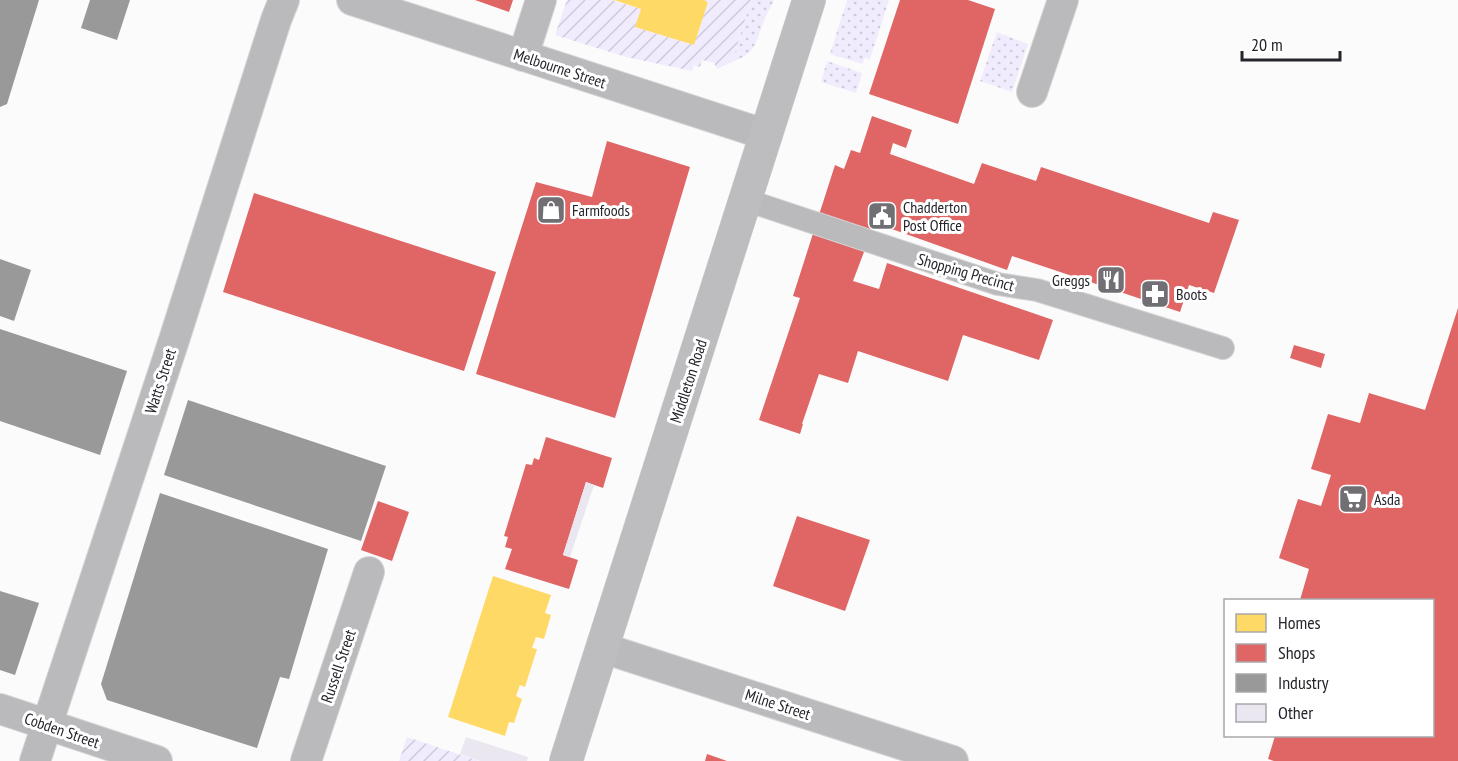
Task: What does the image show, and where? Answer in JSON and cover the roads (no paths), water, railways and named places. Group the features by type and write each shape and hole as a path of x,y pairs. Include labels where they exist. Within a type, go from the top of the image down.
{"main road":[{"name":"Middleton Road","path":"566,761 809,0"}],"street":[{"name":"Watts Street","path":"35,761 284,0"},
{"name":"Melbourne Street","path":"352,0 767,135"},
{"path":"523,56 541,0"},
{"path":"1032,92 1063,0"},
{"name":"Shopping Precinct","path":"746,200 998,284 1037,290 1223,348"},
{"name":"Russell Street","path":"306,761 369,572"},
{"name":"Milne Street","path":"603,648 918,755 953,761"},
{"name":"Cobden Street","path":"0,709 158,761"}],"place":[{"name":"Farmfoods","path":"551,210"},
{"name":"Chadderton Post Office","path":"882,216"},
{"name":"Greggs","path":"1111,280"},
{"name":"Boots","path":"1155,294"},
{"name":"Asda","path":"1353,499"}]}
